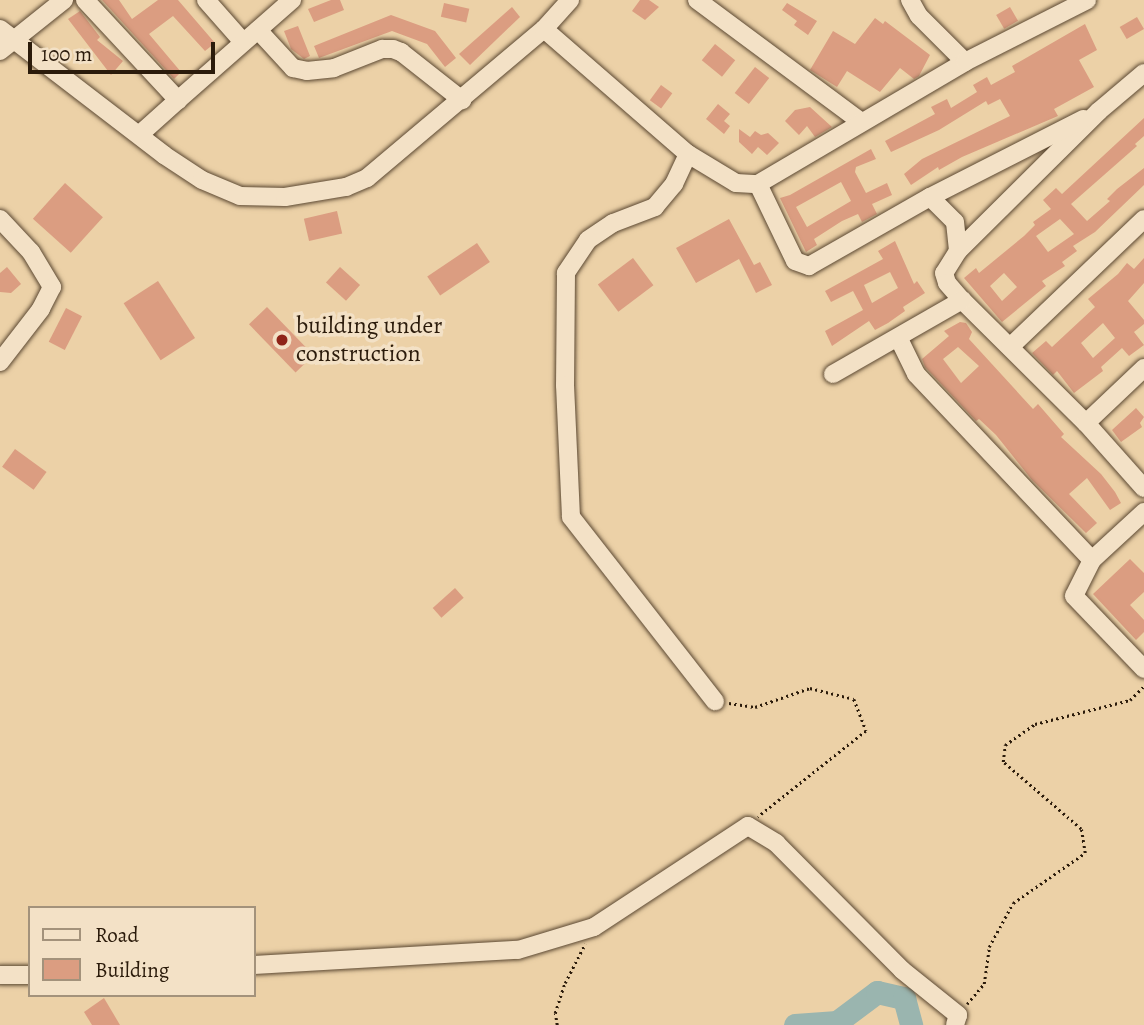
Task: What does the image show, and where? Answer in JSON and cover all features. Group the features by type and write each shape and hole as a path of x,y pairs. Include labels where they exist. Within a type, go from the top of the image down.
{"street":[{"path":"7,46 64,0"},
{"path":"85,0 178,100"},
{"path":"206,0 243,42"},
{"path":"139,135 292,0"},
{"path":"0,29 7,46 202,180 240,196 285,197 346,187 367,178 544,29 570,0"},
{"path":"697,0 860,121"},
{"path":"910,0 919,16 965,62"},
{"path":"544,29 688,154 736,183 758,184 860,121 965,62 1087,0"},
{"path":"258,30 293,68 307,71 334,68 382,49 393,49 401,52 462,100"},
{"path":"1144,73 1099,111 958,251 944,273 962,300 1086,423 1144,488"},
{"path":"758,184 794,261 801,265 823,260 930,197 1099,111"},
{"path":"688,154 674,184 655,206 613,223 588,240 566,273 565,385 570,504 571,517 593,548 715,701"},
{"path":"930,197 955,222 958,251"},
{"path":"0,219 31,252 51,287 41,309 0,362"},
{"path":"1010,347 1144,219"},
{"path":"833,374 899,339 962,300"},
{"path":"899,339 916,374 1092,560"},
{"path":"1086,423 1144,368"},
{"path":"1141,523 1092,560 1074,596 1144,669"},
{"path":"256,965 519,950 594,927 748,826 776,843 902,970 956,1020"},
{"path":"0,975 28,975"}],"path":[{"path":"956,1020 984,984 989,947 1013,903 1085,853 1081,829 1003,762 1004,744 1034,724 1129,699 1144,686"},
{"path":"715,701 755,707 810,688 854,699 866,731 748,826"},
{"path":"557,1025 555,1013 565,983 594,927"}],"building":[{"path":"102,0 119,0 132,19 158,0 178,0 215,43 205,51 173,16 149,34 181,72 174,79"},
{"path":"331,0 340,0 344,10 314,22 308,9"},
{"path":"640,0 649,0 659,7 645,20 632,11"},
{"path":"444,3 469,9 466,22 441,17"},
{"path":"787,3 817,21 808,35 794,25 797,21 782,10"},
{"path":"512,7 520,17 470,65 459,54"},
{"path":"1010,7 1018,21 1004,29 996,15"},
{"path":"80,11 100,37 97,40 123,61 111,75 68,19"},
{"path":"391,15 435,31 456,58 445,67 427,44 392,31 319,58 314,46"},
{"path":"1137,17 1144,29 1127,39 1120,27"},
{"path":"875,18 883,24 885,21 930,55 919,76 914,79 900,68 880,92 847,71 837,87 810,70 833,31 855,44"},
{"path":"1085,24 1097,50 1079,60 1094,87 1054,109 1058,116 962,157 939,170 938,167 911,185 904,174 922,159 1010,116 1000,99 988,105 986,101 939,130 891,152 885,141 935,114 931,107 947,99 951,108 977,92 973,85 987,77 991,85 1015,72 1012,66"},
{"path":"298,26 310,56 304,59 291,49 284,31"},
{"path":"715,44 735,60 722,77 702,60"},
{"path":"755,67 769,78 749,104 735,93"},
{"path":"661,85 672,93 661,109 650,100"},
{"path":"718,104 730,114 724,121 730,126 724,134 706,119"},
{"path":"810,107 832,127 815,137 807,126 799,135 785,121 795,110"},
{"path":"1144,118 1144,136 1135,144 1137,146 1071,204 1087,221 1110,201 1107,199 1117,189 1144,168 1144,185 1095,232 1073,246 1077,251 1062,262 1065,266 1042,281 1046,286 1002,322 964,278 976,268 979,273 1024,236 1035,225 1033,222 1051,209 1043,200 1056,188 1062,194","holes":["1060,219 1074,234 1048,252 1036,236","1004,273 1017,287 1002,301 990,286"]},
{"path":"739,129 750,137 755,131 761,135 768,133 779,143 767,155 758,147 752,154 739,142"},
{"path":"871,149 876,159 856,167 855,172 866,193 887,183 892,195 872,204 877,214 862,222 858,214 842,221 814,239 817,245 806,252 780,198","holes":["841,182 851,201 807,227 796,207"]},
{"path":"65,183 103,217 71,253 33,219"},
{"path":"337,211 342,233 309,241 304,219"},
{"path":"729,219 754,265 760,262 772,285 756,293 739,259 696,283 676,248"},
{"path":"895,241 914,284 917,281 925,293 903,307 905,311 888,323 875,330 869,321 832,346 825,331 863,310 853,291 831,302 825,291 883,259 878,251","holes":["890,272 898,288 872,303 864,285"]},
{"path":"477,243 490,262 440,296 427,277"},
{"path":"633,258 653,285 618,312 598,284"},
{"path":"1144,258 1144,283 1128,301 1144,320 1144,324 1134,332 1144,345 1129,356 1122,348 1101,367 1103,371 1074,393 1057,371 1053,375 1032,353 1046,341 1052,347 1095,307 1088,299 1127,263 1134,269","holes":["1103,323 1115,338 1093,358 1081,343"]},
{"path":"7,267 21,284 11,293 0,292 0,273"},
{"path":"340,267 360,285 346,301 326,283"},
{"path":"158,281 195,338 161,360 124,303"},
{"name":"building under construction","path":"267,307 314,355 296,373 249,324"},
{"path":"66,308 82,316 65,350 49,342"},
{"path":"960,322 966,323 972,332 969,339 1033,409 1038,404 1064,434 1061,437 1101,474 1115,492 1121,503 1110,510 1087,478 1069,494 1097,523 1086,533 1032,480 996,435 979,419 976,421 925,367 922,359 949,336 944,331","holes":["958,347 979,366 961,383 943,359"]},
{"path":"1136,408 1144,417 1140,423 1142,427 1121,442 1112,430"},
{"path":"15,449 47,472 34,490 2,467"},
{"path":"1130,559 1144,573 1144,592 1130,605 1144,620 1144,632 1136,640 1093,594"},
{"path":"455,588 464,598 441,618 433,608"},
{"path":"104,998 120,1025 92,1025 84,1012"}],"waterway":[{"path":"795,1025 837,1022 877,992 904,998 911,1025"}],"place":[{"name":"building under construction","path":"282,340"}]}
